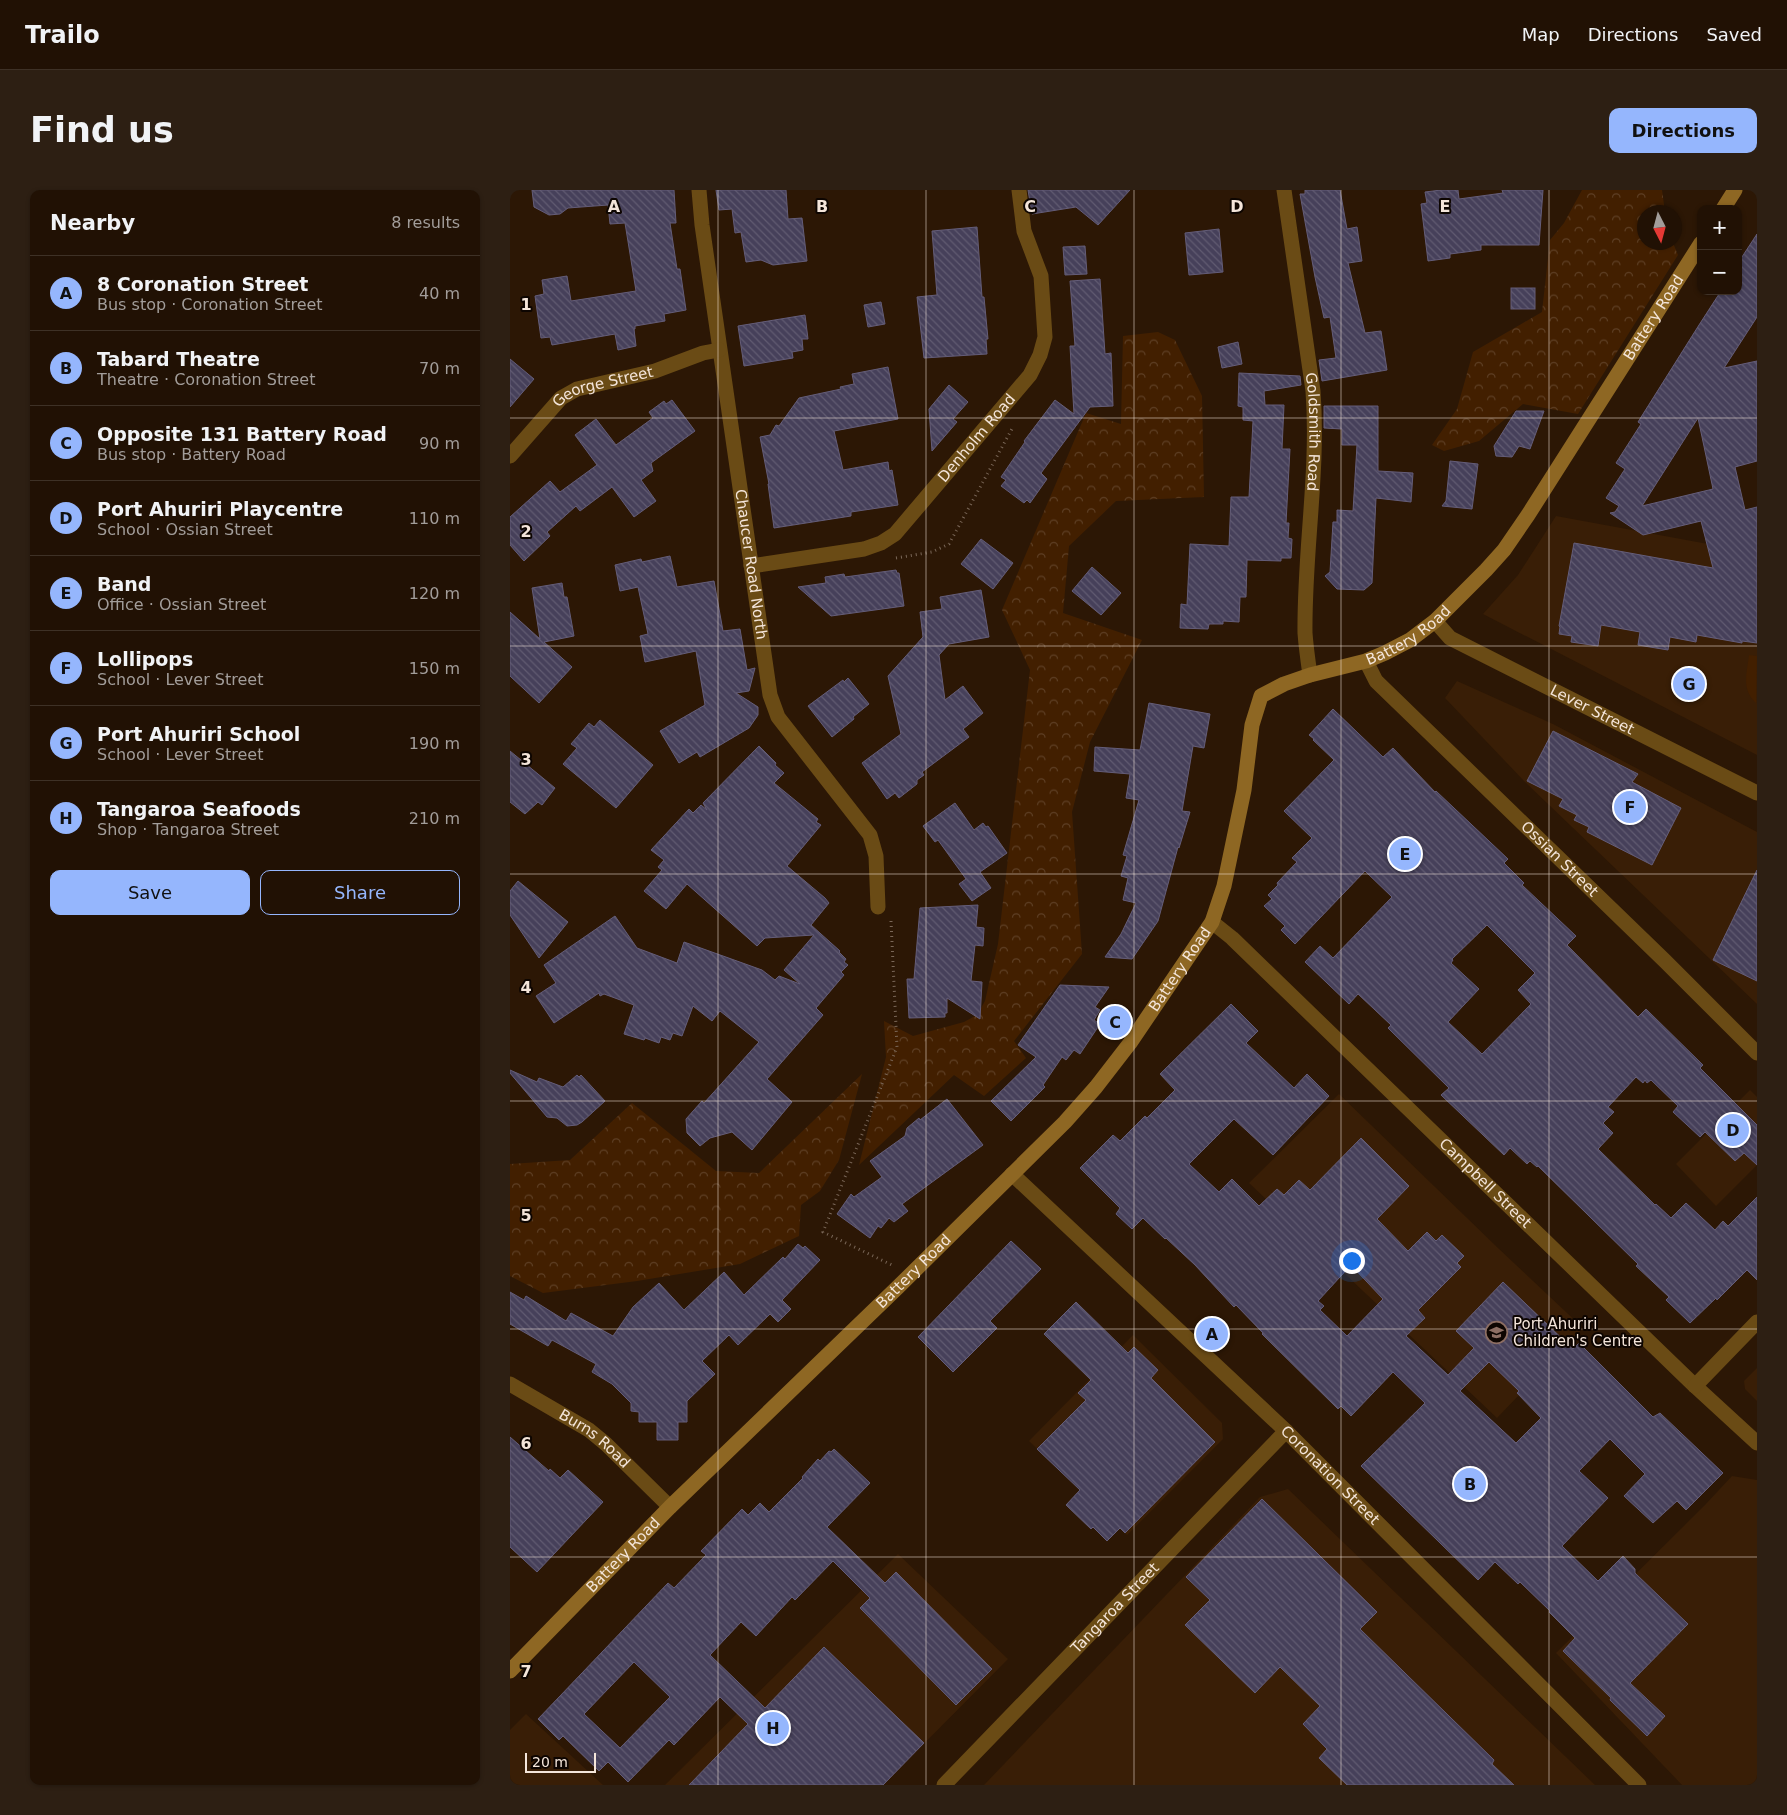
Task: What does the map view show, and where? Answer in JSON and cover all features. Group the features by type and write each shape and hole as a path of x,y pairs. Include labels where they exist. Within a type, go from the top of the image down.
{"street":[{"name":"Chaucer Road North","path":"699,190 719,350 770,695 778,717 870,835 876,856 878,907"},
{"name":"Denholm Road","path":"751,566 864,549 881,543 895,534 1030,375 1040,355 1045,337 1041,276 1024,231 1019,190"},
{"name":"Goldsmith Road","path":"1284,190 1313,390 1315,423 1305,604 1305,636 1310,675"},
{"path":"1726,205 1735,190"},
{"name":"Battery Road","path":"510,1671 670,1507 1065,1122 1096,1087 1130,1043 1212,922 1224,886 1244,790 1252,726 1261,696 1284,684 1310,675 1366,661 1386,653 1410,640 1435,621 1504,550 1697,249"},
{"name":"George Street","path":"510,456 561,398 577,389 655,371 703,353 719,350"},
{"name":"Lever Street","path":"1435,621 1450,638 1757,793"},
{"name":"Ossian Street","path":"1366,661 1376,681 1665,961 1757,1053"},
{"name":"Campbell Street","path":"1212,922 1232,938 1695,1386 1757,1443"},
{"name":"Coronation Street","path":"1012,1174 1286,1431 1639,1785"},
{"path":"1695,1386 1757,1322"},
{"name":"Burns Road","path":"510,1384 589,1430 670,1507"},
{"name":"Tangaroa Street","path":"944,1785 1286,1431"}],"path":[{"path":"889,559 932,552 949,544 1014,426"},
{"path":"878,907 891,920 896,1047 823,1232 910,1274"}],"shaded area":[{"path":"1556,516 1757,553 1757,755 1483,614 1518,575"},
{"path":"1457,681 1553,724 1757,832 1757,1004 1525,782 1445,698"},
{"path":"1750,1090 1757,1097 1757,1165 1716,1206 1676,1164"},
{"path":"1339,1094 1583,1328 1497,1418 1249,1183"},
{"path":"1133,1335 1222,1423 1223,1439 1127,1535 1029,1441"},
{"path":"1757,1368 1757,1401 1745,1389 1744,1381"},
{"path":"1732,1476 1757,1480 1757,1785 1682,1785 1556,1653"},
{"path":"1288,1489 1595,1785 984,1785 1260,1497"},
{"path":"898,1554 1008,1659 883,1785 665,1785"},
{"path":"526,1714 603,1785 510,1785 510,1730"}],"green space":[{"path":"1582,190 1662,190 1664,205 1637,205 1637,250 1676,250 1678,255 1578,414 1523,404 1479,441 1444,451 1432,445 1457,409 1473,352 1542,312 1550,240 1564,223"},
{"path":"1158,332 1175,340 1202,396 1204,497 1116,501 1069,546 1063,613 1142,640 1090,742 1072,812 1082,954 1014,1041 1026,1058 984,1096 954,1075 859,1165 886,1057 884,1021 913,1036 964,1022 977,1015 985,1001 998,944 1030,670 1002,610 1086,413 1121,424 1123,336"},
{"path":"1749,655 1757,656 1756,703 1748,692 1746,680"},
{"path":"862,1074 839,1160 820,1191 801,1205 799,1236 740,1264 637,1281 543,1293 510,1276 510,1164 570,1160 632,1103 716,1171 759,1173"}],"building":[{"path":"532,190 674,190 676,223 670,223 677,269 680,269 686,310 664,314 665,321 635,326 636,346 618,350 615,334 552,345 550,337 541,338 535,296 544,294 542,280 567,276 571,301 636,291 625,223 610,224 608,205 568,208 560,214 549,215 534,207"},
{"path":"716,190 786,190 788,219 802,218 807,261 773,265 761,260 746,262 741,232 735,233 732,209 719,210"},
{"path":"1028,190 1130,190 1098,225 1076,207 1032,214"},
{"path":"1305,190 1340,190 1347,229 1357,227 1362,261 1348,263 1365,333 1381,331 1387,370 1322,381 1319,360 1336,358 1330,317 1324,318 1315,277 1300,194 1305,194"},
{"path":"1458,190 1459,199 1503,193 1502,190 1543,190 1539,245 1481,245 1481,250 1450,254 1450,258 1428,261 1421,204 1427,203 1425,192"},
{"path":"977,227 982,297 984,297 988,339 986,339 987,354 924,358 917,297 937,295 932,231"},
{"path":"1219,229 1223,272 1189,275 1185,233"},
{"path":"1757,234 1757,317 1724,368 1757,361 1757,461 1735,467 1745,510 1757,507 1757,643 1742,641 1742,643 1697,635 1696,642 1670,637 1668,650 1638,645 1640,632 1601,625 1598,646 1571,642 1572,636 1559,634 1559,626 1574,543 1713,568 1701,521 1643,535 1610,513 1615,512 1619,506 1606,498 1625,469 1616,463 1641,424 1638,422 1718,295 1742,295 1742,257","holes":["1698,418 1713,489 1642,506"]},
{"path":"1085,246 1087,274 1065,275 1063,247"},
{"path":"1100,279 1105,354 1111,353 1113,406 1090,407 1041,473 1047,479 1030,503 1027,500 1024,503 1001,486 1006,480 1001,477 1024,441 1055,400 1074,414 1070,346 1075,346 1070,281"},
{"path":"1511,288 1535,288 1535,309 1511,309"},
{"path":"881,302 885,324 868,327 864,305"},
{"path":"805,315 808,339 802,339 803,350 792,352 793,358 744,366 738,326"},
{"path":"1238,342 1242,364 1222,368 1218,347"},
{"path":"510,359 534,379 510,407"},
{"path":"888,367 898,419 834,431 843,470 888,462 889,471 892,470 898,505 851,512 851,516 774,528 769,484 760,437 770,435 776,425 779,426 799,398 841,389 840,387 854,384 852,374"},
{"path":"1239,373 1300,376 1301,385 1264,391 1265,405 1284,405 1282,449 1290,449 1286,523 1289,523 1288,538 1292,539 1291,558 1281,558 1281,561 1247,560 1246,597 1240,597 1239,622 1223,621 1223,624 1209,624 1208,629 1180,628 1181,604 1187,605 1190,544 1229,546 1231,497 1249,497 1253,421 1243,420 1243,407 1238,406"},
{"path":"949,385 968,402 953,419 957,422 932,451 929,409"},
{"path":"672,400 695,431 651,463 653,471 641,480 656,501 634,517 612,487 580,511 576,506 547,532 550,536 524,561 510,545 510,517 550,481 560,492 597,465 575,435 596,419 616,445 653,418 649,412 664,401 666,404"},
{"path":"1324,406 1378,406 1378,471 1413,473 1411,502 1376,498 1372,583 1364,590 1337,589 1325,576 1330,572 1333,522 1337,522 1337,510 1353,511 1357,445 1342,445 1342,429 1324,428"},
{"path":"1516,411 1544,411 1530,449 1519,446 1512,457 1496,456 1494,446"},
{"path":"1450,461 1478,464 1472,509 1442,506 1446,501"},
{"path":"981,539 1013,563 993,589 961,564"},
{"path":"670,556 677,587 714,581 723,631 740,629 747,670 755,668 749,691 736,693 758,707 758,715 749,728 700,757 697,752 679,763 660,731 705,705 696,651 645,662 640,636 648,634 638,587 620,591 615,565 641,559 642,562"},
{"path":"1092,567 1121,593 1101,615 1072,591"},
{"path":"896,570 899,573 904,606 831,616 798,587 826,583 825,577 844,574 845,577"},
{"path":"562,583 564,597 567,597 574,636 544,642 572,667 539,703 510,676 510,612 540,639 532,588"},
{"path":"981,590 989,637 949,644 939,655 945,700 963,686 983,713 963,729 969,737 922,772 924,775 917,780 917,784 899,798 895,793 887,799 862,763 901,734 888,676 923,637 920,612 942,609 940,597"},
{"path":"848,678 869,704 832,737 808,706"},
{"path":"1149,703 1210,714 1204,748 1193,746 1182,811 1190,812 1178,847 1158,921 1132,959 1105,957 1121,934 1136,903 1123,900 1128,878 1121,876 1127,856 1123,855 1139,800 1126,798 1130,774 1094,771 1095,747 1140,750"},
{"path":"1333,709 1383,757 1393,748 1435,792 1508,859 1504,863 1524,883 1522,885 1576,936 1567,945 1638,1017 1646,1009 1703,1065 1700,1068 1757,1125 1757,1165 1744,1153 1735,1161 1705,1132 1700,1137 1673,1112 1678,1106 1651,1080 1647,1083 1645,1080 1643,1083 1636,1077 1608,1107 1614,1112 1603,1123 1613,1133 1598,1149 1655,1205 1671,1218 1686,1203 1715,1230 1723,1221 1728,1226 1757,1197 1757,1280 1747,1270 1717,1300 1716,1298 1690,1323 1666,1300 1669,1297 1636,1266 1638,1264 1538,1166 1530,1161 1527,1164 1510,1148 1504,1155 1441,1095 1449,1088 1388,1028 1391,1025 1358,994 1349,1004 1305,962 1320,946 1333,958 1392,897 1365,871 1295,944 1281,930 1285,926 1264,906 1272,899 1268,895 1278,885 1277,883 1297,862 1292,858 1312,838 1284,811 1334,760 1309,735","holes":["1487,925 1535,973 1518,990 1531,1004 1482,1054 1448,1022 1479,989 1451,963 1452,959"]},
{"path":"600,720 653,765 616,808 563,764 577,748 571,744 589,723 594,727"},
{"path":"1553,731 1638,774 1632,782 1681,808 1652,865 1587,832 1589,827 1574,820 1577,815 1559,806 1563,799 1527,781"},
{"path":"759,746 784,773 774,783 818,819 816,822 821,825 787,866 829,903 811,925 840,951 846,959 844,962 848,965 841,972 844,975 816,1008 823,1015 767,1079 792,1102 752,1150 732,1132 710,1138 700,1146 687,1133 686,1119 702,1101 704,1103 759,1042 720,1011 712,1021 693,1006 682,1036 673,1033 670,1040 661,1037 659,1043 624,1034 634,1005 604,994 600,996 599,993 554,1023 536,996 556,983 544,965 615,916 637,948 677,963 684,942 762,970 775,980 779,976 800,984 784,970 814,935 765,938 757,946 687,884 666,909 644,891 662,870 658,867 664,860 651,850 689,809 693,813 701,805 707,810 703,803"},
{"path":"510,751 555,788 542,805 538,802 525,814 510,802"},
{"path":"955,803 974,830 983,823 986,827 988,826 1007,853 980,872 991,888 972,901 959,884 966,879 938,840 935,842 923,826"},
{"path":"1757,870 1757,981 1713,960"},
{"path":"518,881 568,922 539,958 510,915 510,891"},
{"path":"978,905 976,927 984,928 983,946 975,945 971,981 982,982 980,1019 947,998 947,1013 945,1013 945,1017 909,1018 907,979 914,979 920,908"},
{"path":"1060,985 1109,987 1095,1007 1100,1010 1094,1020 1100,1024 1080,1054 1074,1050 1066,1060 1062,1057 1043,1085 1045,1087 1011,1121 991,1101 1036,1057 1018,1045"},
{"path":"1231,1004 1258,1031 1246,1043 1294,1088 1307,1074 1329,1096 1273,1155 1234,1119 1189,1164 1219,1192 1232,1179 1259,1206 1277,1189 1284,1195 1299,1180 1310,1190 1361,1138 1409,1186 1377,1219 1408,1251 1427,1232 1436,1241 1442,1235 1464,1256 1457,1263 1461,1267 1418,1310 1425,1318 1406,1336 1448,1375 1474,1348 1456,1331 1503,1282 1573,1349 1579,1343 1653,1417 1660,1413 1723,1473 1686,1510 1677,1501 1653,1523 1624,1496 1645,1474 1610,1439 1579,1471 1608,1498 1562,1546 1598,1581 1623,1556 1635,1569 1635,1573 1688,1624 1630,1683 1665,1716 1647,1736 1563,1651 1575,1638 1520,1582 1518,1584 1495,1562 1478,1580 1361,1466 1425,1403 1393,1372 1351,1416 1341,1406 1338,1409 1262,1334 1236,1305 1234,1307 1195,1265 1166,1238 1143,1218 1132,1229 1116,1214 1120,1208 1080,1168 1113,1135 1120,1141 1175,1090 1160,1074","holes":["1351,1265 1383,1299 1347,1336 1320,1310 1324,1306 1318,1301","1489,1362 1519,1391 1517,1393 1541,1418 1516,1443 1460,1391"]},
{"path":"510,1070 537,1082 539,1078 563,1087 577,1075 579,1077 581,1075 605,1101 582,1122 577,1125 567,1126 557,1118 547,1117 510,1073"},
{"path":"947,1099 983,1145 902,1204 908,1211 894,1222 889,1218 881,1228 878,1226 870,1238 837,1214 851,1194 854,1197 882,1177 870,1161 905,1136 907,1128 919,1118 920,1120"},
{"path":"1011,1241 1041,1269 990,1321 997,1328 953,1372 918,1337"},
{"path":"798,1244 803,1248 805,1246 820,1260 782,1300 791,1309 778,1322 770,1314 738,1345 729,1335 702,1361 715,1374 687,1401 687,1422 678,1422 678,1440 657,1440 657,1422 639,1422 639,1412 631,1411 631,1403 612,1384 592,1372 596,1364 552,1340 548,1346 510,1324 510,1292 524,1300 526,1296 566,1321 571,1313 613,1336 633,1307 659,1283 684,1310 724,1272 744,1295 783,1257 785,1259"},
{"path":"1076,1302 1128,1353 1134,1347 1158,1370 1151,1378 1215,1442 1125,1533 1120,1528 1107,1541 1093,1527 1091,1529 1066,1505 1080,1490 1037,1449 1086,1400 1078,1393 1091,1380 1044,1334"},
{"path":"510,1437 549,1471 550,1469 560,1478 568,1470 603,1502 537,1572 510,1547"},
{"path":"834,1449 870,1483 827,1527 885,1583 896,1572 992,1669 956,1705 860,1608 870,1598 833,1561 795,1600 792,1597 756,1636 741,1622 710,1655 765,1708 824,1647 924,1743 883,1785 689,1785 748,1724 720,1697 674,1745 669,1740 628,1782 608,1762 599,1771 563,1736 559,1740 538,1719 668,1583 674,1588 706,1555 701,1551 742,1509 748,1515 760,1503 769,1512 803,1478 818,1459 820,1461 829,1451 831,1452","holes":["634,1662 670,1697 620,1748 584,1714"]},
{"path":"1262,1499 1377,1612 1360,1629 1494,1760 1492,1764 1514,1785 1347,1785 1319,1758 1327,1749 1303,1724 1320,1706 1280,1667 1255,1693 1185,1625 1210,1600 1186,1577"}],"place":[{"name":"Port Ahuriri School","path":"1689,684"},
{"name":"Lollipops","path":"1630,807"},
{"name":"Band","path":"1405,854"},
{"name":"Opposite 131 Battery Road","path":"1115,1022"},
{"name":"Port Ahuriri Playcentre","path":"1733,1130"},
{"name":"Port Ahuriri Children's Centre","path":"1497,1333"},
{"name":"8 Coronation Street","path":"1212,1334"},
{"name":"Tabard Theatre","path":"1470,1484"},
{"name":"Tangaroa Seafoods","path":"773,1728"}]}
